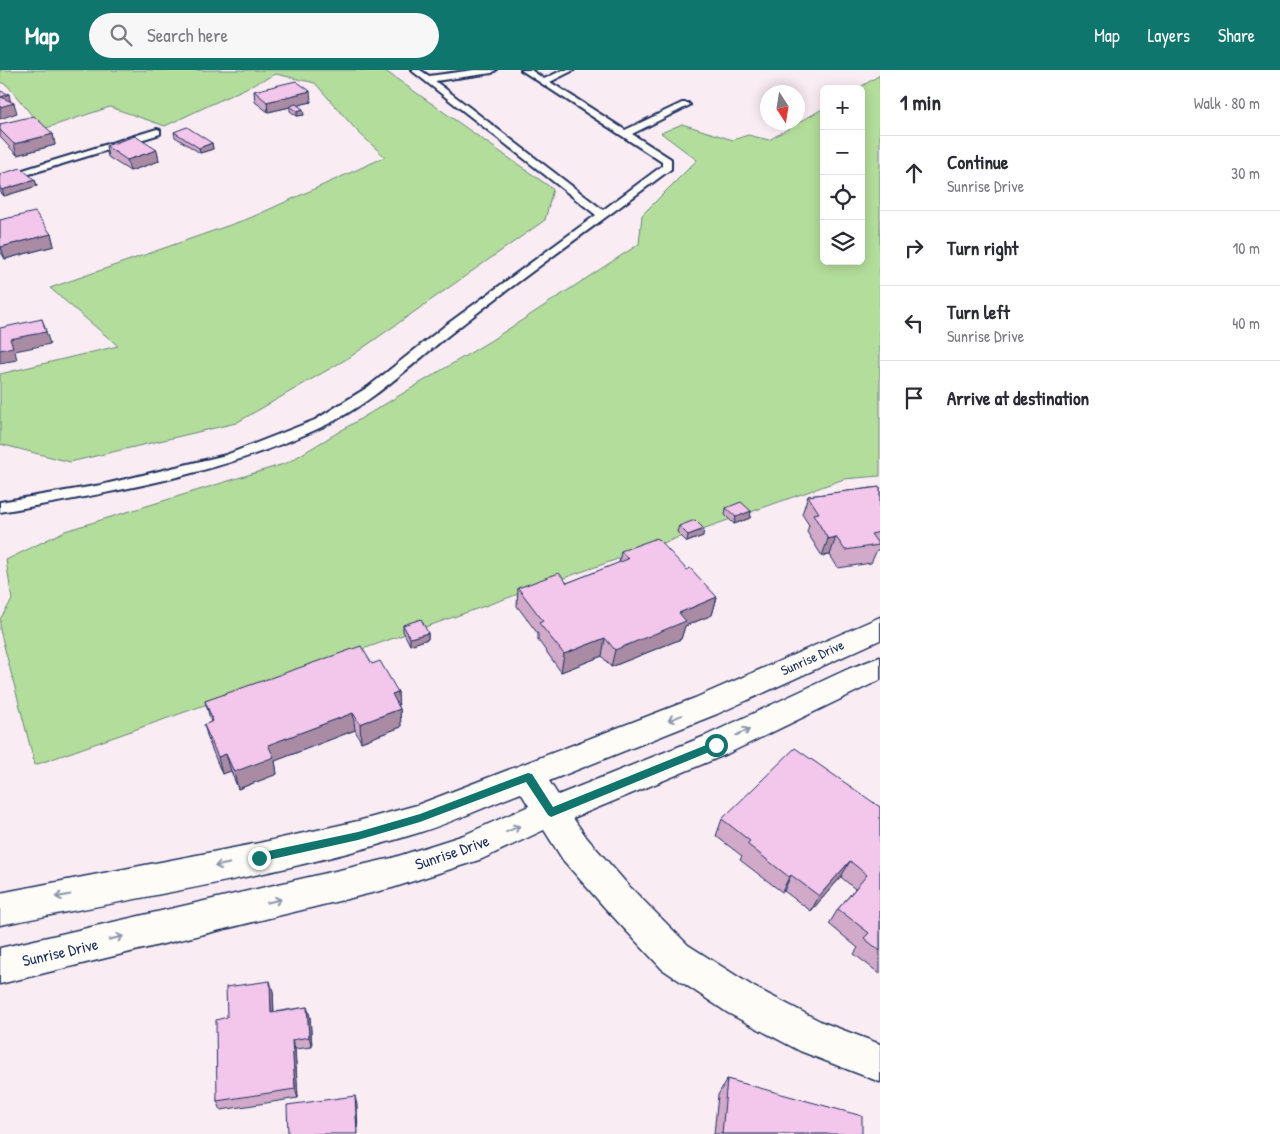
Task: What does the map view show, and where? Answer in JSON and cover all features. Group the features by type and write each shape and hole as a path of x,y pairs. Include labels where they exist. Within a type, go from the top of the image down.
{"street":[{"name":"Sunrise Drive","path":"0,909 358,836 420,818 706,706 831,648 880,628"},
{"path":"831,648 869,672"},
{"name":"Sunrise Drive","path":"0,966 392,873 470,848 551,812 716,745 869,672"},
{"path":"528,777 575,849 617,897 676,957 741,1000 813,1038 880,1063"}],"lane":[{"path":"415,70 603,215"},
{"path":"429,79 492,70"},
{"path":"0,507 101,490 230,459 320,423 373,390 450,328 667,167 667,161 525,70"},
{"path":"544,82 570,70"},
{"path":"625,134 685,106"},
{"path":"0,180 157,132"}],"green space":[{"path":"0,70 384,70 553,189 545,220 350,357 236,423 70,462 0,444 0,374 118,346 50,288 250,218 385,157 357,131 315,83 276,74 165,126 110,107 43,129 7,85 0,82"},
{"path":"880,75 880,476 844,479 35,765 0,630 0,619 12,600 6,560 65,531 287,463 490,341 639,244 642,215 697,160 661,133 682,124 733,140 748,135 769,140 786,130 805,130 805,119 820,110 820,265 865,265 864,85"}],"building":[{"path":"296,81 310,91 267,102 254,91"},
{"path":"0,91 9,94 1,97 14,103 0,107"},
{"path":"296,104 303,109 297,111 290,106"},
{"path":"34,116 53,134 14,144 0,130 0,124"},
{"path":"187,127 212,143 199,148 174,132"},
{"path":"135,136 157,150 127,160 106,146"},
{"path":"21,168 35,180 2,190 0,188 0,174"},
{"path":"35,212 51,234 0,246 0,220"},
{"path":"42,319 46,332 10,339 13,347 0,350 0,328"},
{"path":"880,487 880,532 871,534 879,545 845,550 836,537 828,539 813,514 819,513 808,496"},
{"path":"741,502 751,511 736,517 726,508"},
{"path":"695,520 704,529 688,535 679,526"},
{"path":"657,538 687,570 690,568 717,597 679,613 686,621 615,650 605,638 564,654 539,623 543,621 518,588 559,573 567,583 628,559 621,551"},
{"path":"421,619 428,633 410,638 403,625"},
{"path":"361,646 372,664 380,661 398,692 392,694 400,709 360,724 353,713 268,745 274,757 234,772 226,754 218,757 204,725 213,721 205,701"},
{"path":"795,748 880,807 880,951 864,938 869,933 838,909 867,875 850,861 819,896 791,875 789,877 747,844 750,841 722,819"},
{"path":"270,981 271,1013 307,1007 309,1037 292,1040 295,1089 217,1101 216,1020 227,1017 226,987"},
{"path":"727,1079 862,1116 862,1134 722,1134"},
{"path":"355,1096 357,1134 288,1134 287,1105"}],"route":[{"path":"259,858 358,836 420,818 528,777 551,812 716,745"}]}
